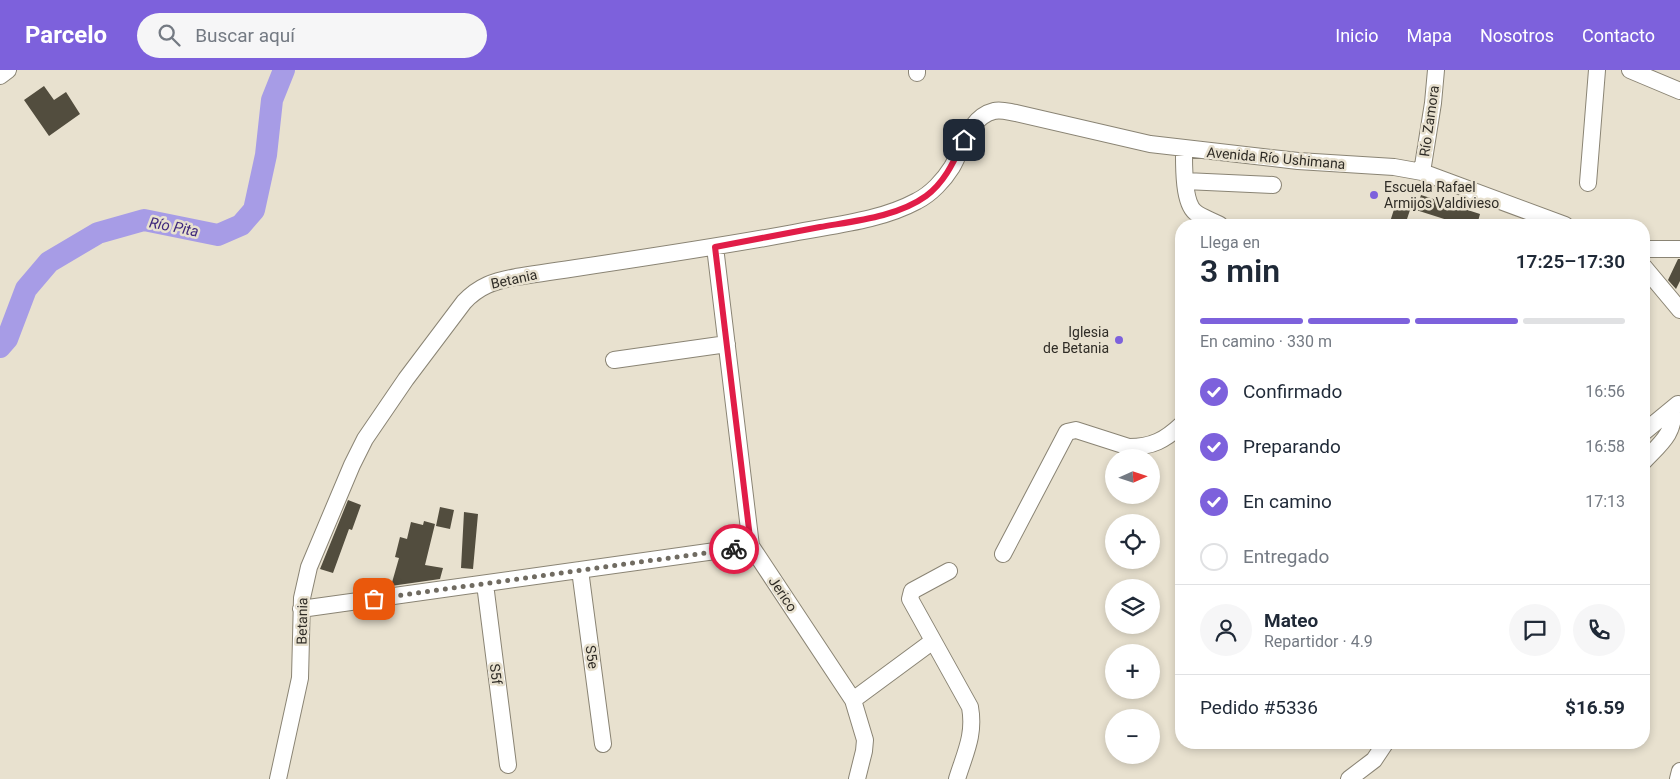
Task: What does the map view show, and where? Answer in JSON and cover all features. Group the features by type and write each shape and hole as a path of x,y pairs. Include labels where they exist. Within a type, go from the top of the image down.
{"street":[{"path":"0,76 8,70"},
{"name":"Río Zamora","path":"1422,172 1433,103 1436,70"},
{"path":"1588,183 1597,70"},
{"path":"1630,70 1680,91"},
{"name":"Avenida Río Ushimana","path":"982,116 996,110 1002,110 1150,144 1298,161 1394,167 1422,172 1549,219"},
{"name":"Betania","path":"278,779 300,678 301,609 303,587 309,567 348,473 365,439 406,378 474,292 492,282 516,277 715,247 855,221 893,211 917,201 935,188 952,166 964,140 982,116"},
{"path":"1184,149 1185,181 1192,209 1196,214 1207,219"},
{"path":"1185,181 1273,185"},
{"name":"Jerico","path":"715,247 751,546 853,700 865,740 857,779"},
{"path":"1650,249 1680,249"},
{"path":"1650,275 1680,310"},
{"path":"614,360 727,344"},
{"path":"1650,427 1676,406"},
{"path":"1650,455 1672,428 1676,406"},
{"path":"1003,554 1067,432 1076,430 1129,447 1138,447 1150,446 1162,440 1175,430"},
{"path":"301,609 751,546"},
{"name":"S5e","path":"580,570 603,744"},
{"path":"949,571 912,590 910,598 970,707 973,722 972,736 957,779"},
{"name":"S5f","path":"485,584 508,765"},
{"path":"853,700 933,641"},
{"path":"1349,779 1374,760 1381,749"},
{"path":"1678,779 1680,771"}],"building":[{"path":"44,86 54,100 66,92 80,114 49,136 24,100"},
{"path":"1421,195 1480,214 1479,219 1444,219 1416,210"},
{"path":"1397,200 1412,204 1407,219 1391,219"},
{"path":"1678,259 1680,259 1680,281 1676,289 1668,280"},
{"path":"348,500 361,505 352,530 349,529 333,573 320,569"},
{"path":"440,507 454,510 450,529 436,526"},
{"path":"464,512 478,514 473,569 461,568"},
{"path":"424,521 435,524 425,565 443,568 440,579 391,586 399,558 395,557 400,537 407,539 411,522 423,525"}],"waterway":[{"name":"Río Pita","path":"0,347 7,339 26,289 49,262 98,233 144,220 218,235 241,225 254,210 266,155 272,100 284,70"}],"way so far":[{"path":"374,599 734,549"}],"place":[{"name":"Escuela Rafael Armijos Valdivieso","path":"1374,195"},
{"name":"Iglesia de Betania","path":"1119,340"}],"route":[{"path":"734,549 751,546 715,247 855,221 893,211 917,201 927,195 944,178 964,140"}]}
